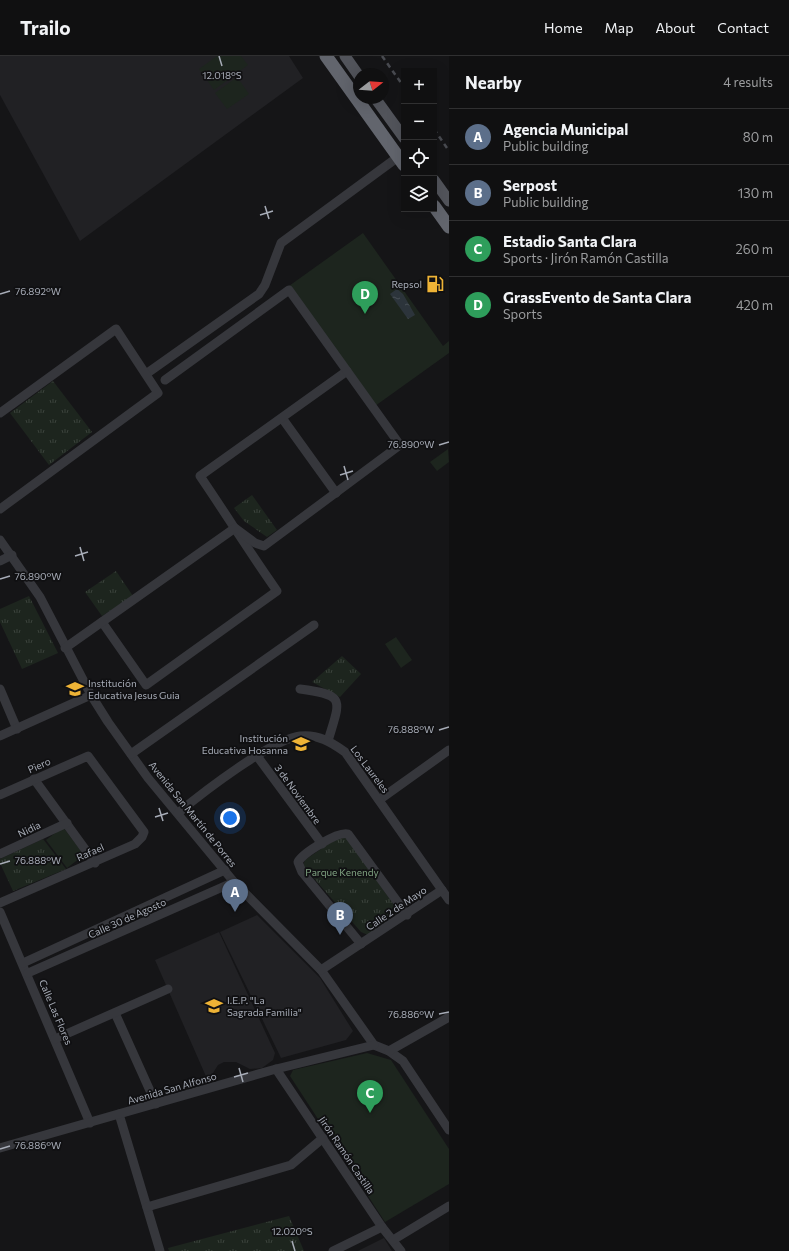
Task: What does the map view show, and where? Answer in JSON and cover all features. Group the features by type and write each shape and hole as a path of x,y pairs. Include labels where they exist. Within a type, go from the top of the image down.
{"highway":[{"path":"326,56 401,161"},
{"path":"437,210 449,227"}],"main road":[{"path":"345,56 353,68"},
{"path":"379,104 401,134"},
{"path":"437,184 449,201"}],"street":[{"path":"146,374 259,294 265,285 280,243 401,161"},
{"path":"166,380 289,290 400,445 264,546 255,543 234,528"},
{"path":"0,413 116,329 158,393 0,509"},
{"path":"102,622 146,685 277,591 200,476 347,371"},
{"path":"282,418 336,494"},
{"path":"65,648 234,528"},
{"name":"Avenida San Martín de Porres","path":"0,540 12,555 40,597 65,648 91,695 148,778 234,882 321,970 374,1045"},
{"path":"0,561 12,555"},
{"path":"131,754 314,625"},
{"path":"0,689 17,729"},
{"path":"300,689 326,692 334,697 338,709 328,741"},
{"path":"0,736 91,695"},
{"name":"Los Laureles","path":"178,813 271,746 300,736 323,738 345,752 449,900"},
{"path":"379,800 449,750"},
{"name":"Piero","path":"0,795 88,756 144,832 142,838"},
{"name":"3 de Noviembre","path":"257,756 322,844"},
{"path":"34,779 95,862"},
{"name":"Nidia","path":"0,854 67,823"},
{"path":"361,944 302,872 299,867 300,858 340,834 348,834 407,915"},
{"name":"Rafael","path":"0,903 135,844 142,838"},
{"name":"Calle 30 de Agosto","path":"23,963 225,870"},
{"name":"Calle 30 de Agosto","path":"28,973 234,882"},
{"name":"Calle 2 de Mayo","path":"321,970 407,915 442,890"},
{"name":"Calle Las Flores","path":"0,912 28,973 90,1123"},
{"path":"56,1039 168,989"},
{"path":"115,1013 156,1104"},
{"path":"389,1051 449,1017"},
{"path":"374,1045 389,1051 403,1061 445,1117 449,1130"},
{"name":"Avenida San Alfonso","path":"0,1148 276,1069 374,1045"},
{"name":"Jirón Ramón Castilla","path":"276,1069 382,1227 401,1251"},
{"path":"119,1114 160,1251"},
{"path":"147,1207 292,1164 322,1138"},
{"path":"393,1240 449,1206"},
{"path":"333,1251 382,1227"}],"shaded area":[{"path":"0,56 289,56 303,78 80,241 0,95"},
{"path":"257,915 320,978 353,1031 346,1040 281,1058 220,932"},
{"name":"I.E.P. \"La Sagrada Familia\"","path":"219,932 275,1053 273,1060 262,1068 250,1069 236,1062 224,1062 218,1065 208,1081 155,960"},
{"path":"384,1238 392,1251 358,1251"}],"green space":[{"path":"217,56 241,56 248,65 214,90 199,69"},
{"path":"237,77 249,94 227,109 215,93"},
{"path":"363,233 443,346 449,341 449,353 375,406 289,286"},
{"path":"53,381 92,432 49,465 10,413"},
{"path":"448,449 449,462 437,471 430,462"},
{"path":"252,495 277,530 267,537 244,521 234,508"},
{"path":"116,571 133,596 102,616 85,592"},
{"path":"29,596 58,653 22,669 0,622 0,609"},
{"path":"396,637 412,660 401,668 385,644"},
{"path":"342,656 361,674 340,697 312,682"},
{"path":"63,827 84,855 67,868 46,840"},
{"name":"Parque Kenendy","path":"340,836 346,837 399,912 368,935 361,932 303,866 305,860"},
{"path":"43,839 66,869 13,891 0,863 0,859"},
{"path":"367,1053 391,1060 449,1149 449,1184 385,1222 290,1076 293,1070"},
{"path":"289,1216 304,1251 169,1251 168,1248"}],"water":[{"path":"397,289 403,294 415,315 408,319 390,294"}],"railway":[{"path":"382,56 401,83"},
{"path":"437,133 449,151"}],"place":[{"name":"Repsol","path":"435,284"},
{"name":"GrassEvento de Santa Clara","path":"365,314"},
{"name":"Institución Educativa Jesus Guia","path":"75,689"},
{"name":"Institución Educativa Hosanna","path":"301,744"},
{"name":"Agencia Municipal","path":"235,912"},
{"name":"Serpost","path":"340,935"},
{"name":"I.E.P. \"La Sagrada Familia\"","path":"214,1006"},
{"name":"Estadio Santa Clara","path":"370,1113"}]}
